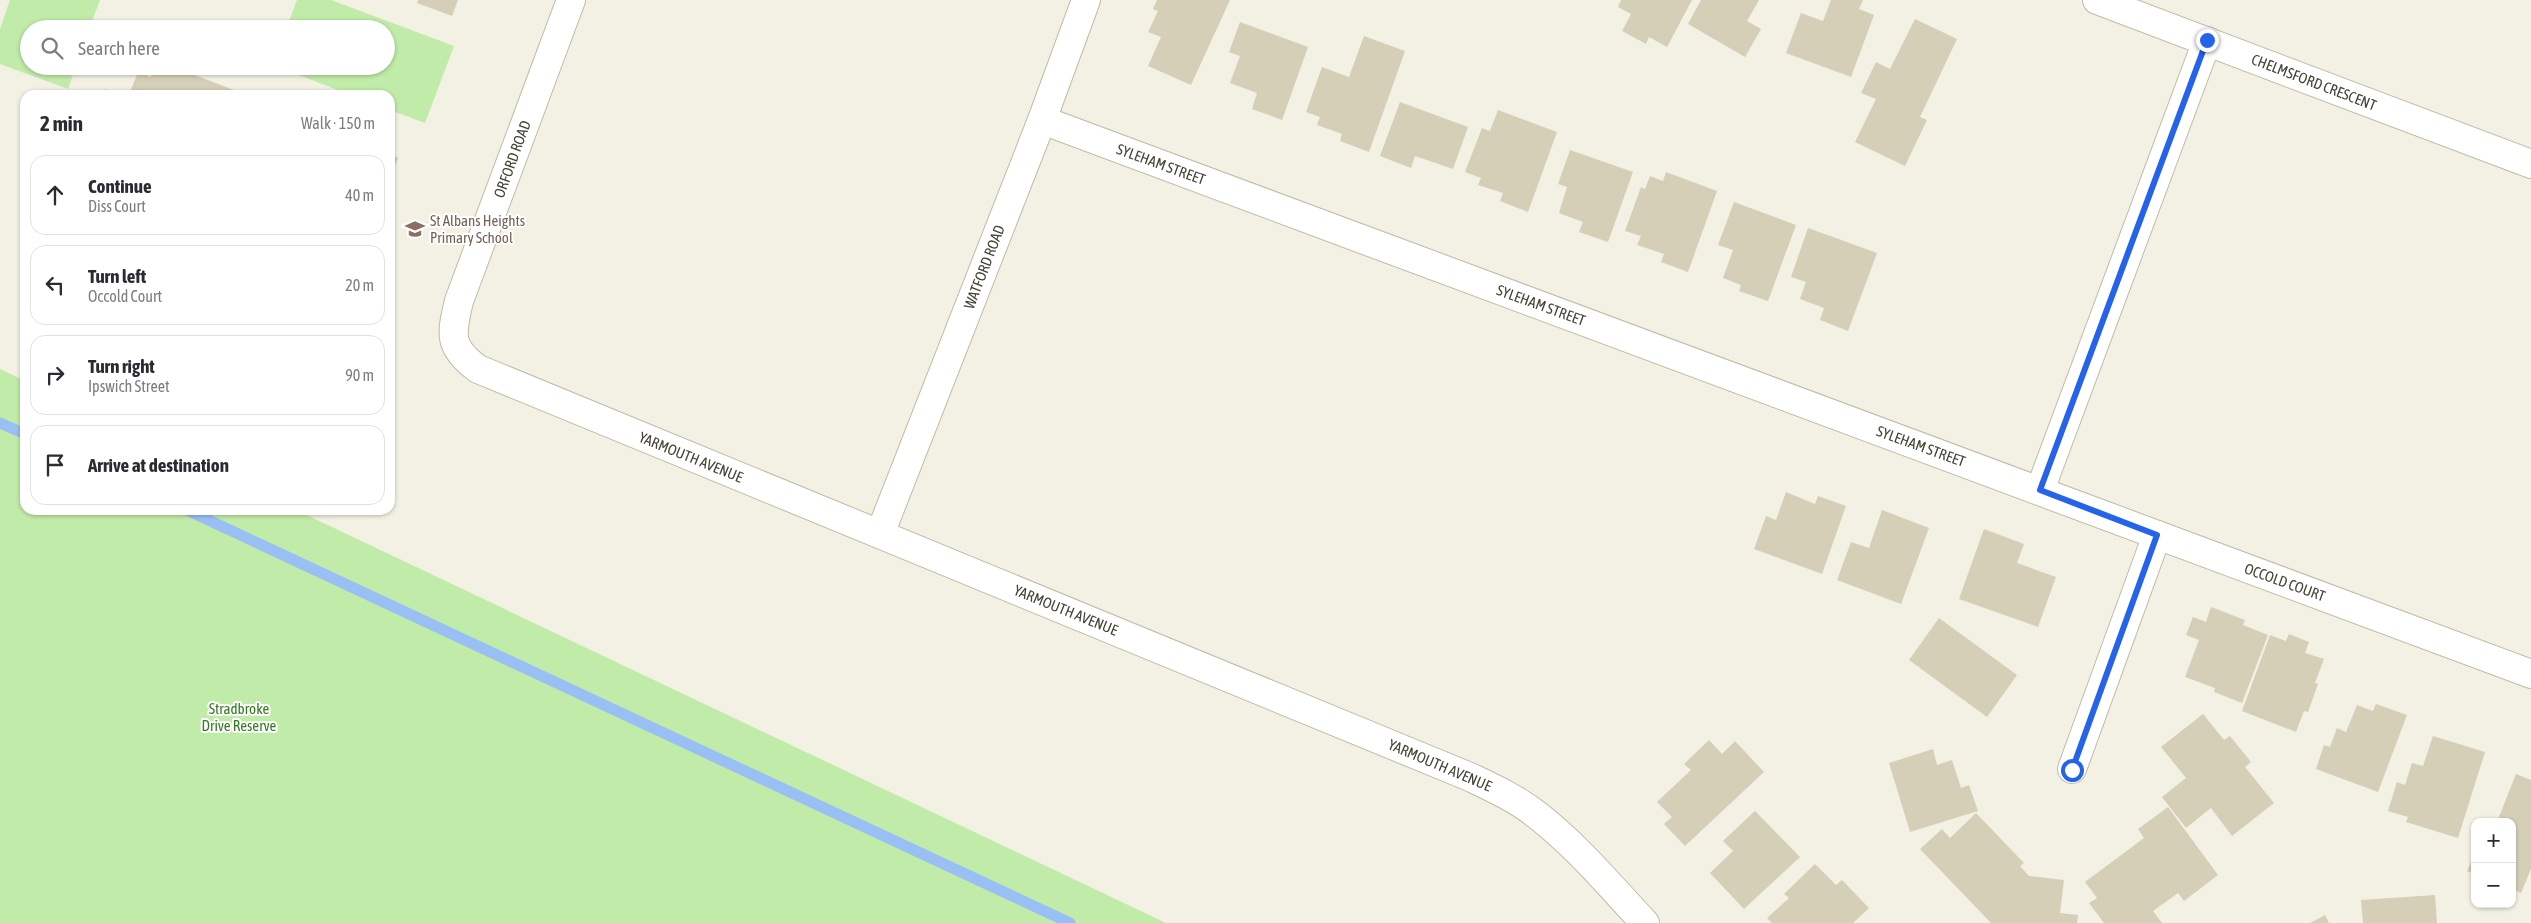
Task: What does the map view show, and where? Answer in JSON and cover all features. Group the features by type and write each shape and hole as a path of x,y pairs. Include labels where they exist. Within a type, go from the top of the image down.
{"street":[{"name":"ORFORD ROAD","path":"456,347 452,331 459,301 571,0"},
{"name":"WATFORD ROAD","path":"880,534 1042,120 1086,0"},
{"name":"CHELMSFORD CRESCENT","path":"2097,0 2531,164"},
{"path":"2040,490 2207,40"},
{"name":"SYLEHAM STREET","path":"1042,120 2040,490"},
{"name":"YARMOUTH AVENUE","path":"456,347 464,359 478,369 1470,777 1504,793 1535,814 1565,838 1645,923"},
{"name":"OCCOLD COURT","path":"2040,490 2531,674"},
{"path":"2072,770 2157,535"}],"green space":[{"path":"10,0 100,0 92,20 20,20 20,71 0,64 0,29"},
{"path":"297,0 331,0 384,20 289,20"},
{"path":"395,24 454,46 425,123 395,112 395,90 338,90 299,75 395,75"},
{"path":"30,75 73,75 68,89"},
{"name":"Stradbroke Drive Reserve","path":"0,369 20,379 20,515 307,515 1166,923 0,923"}],"building":[{"path":"418,0 458,0 452,16 417,3"},
{"path":"1157,0 1230,0 1191,85 1148,66 1161,37 1148,32 1158,11 1153,9"},
{"path":"1621,0 1692,0 1667,47 1649,37 1646,44 1622,31 1631,14 1618,7"},
{"path":"1701,0 1759,0 1747,21 1761,29 1745,57 1688,24"},
{"path":"1831,0 1863,0 1859,9 1874,15 1851,77 1786,53 1801,13 1823,21"},
{"path":"1915,19 1957,39 1920,117 1927,120 1905,166 1855,142 1876,99 1861,93 1876,62 1890,69"},
{"path":"1240,22 1308,47 1282,120 1252,109 1257,93 1230,83 1240,56 1229,52"},
{"path":"1364,36 1405,51 1369,152 1340,141 1342,134 1317,125 1320,117 1306,112 1322,67 1349,77"},
{"path":"137,75 151,77 152,75 195,75 234,90 131,90"},
{"path":"1400,102 1468,127 1453,169 1415,156 1411,168 1380,156"},
{"path":"1498,110 1557,132 1528,212 1500,201 1503,193 1478,185 1481,178 1465,172 1482,128 1490,131"},
{"path":"1570,150 1633,172 1608,242 1579,232 1583,222 1559,213 1567,187 1558,184"},
{"path":"1666,172 1717,191 1688,272 1661,262 1664,254 1637,245 1641,236 1625,231 1641,187 1645,189 1650,176 1663,181"},
{"path":"1734,202 1796,225 1768,301 1739,291 1741,285 1723,278 1733,250 1718,245"},
{"path":"1808,228 1877,253 1848,331 1820,320 1824,308 1800,299 1806,282 1791,277"},
{"path":"1786,492 1815,504 1818,496 1846,506 1822,574 1754,549 1766,516 1776,520"},
{"path":"1882,510 1929,528 1901,604 1837,580 1851,542 1869,548"},
{"path":"1984,529 2024,544 2017,563 2056,577 2038,627 1959,599"},
{"path":"2211,607 2245,620 2243,625 2268,635 2242,703 2214,692 2215,688 2185,677 2199,640 2186,635 2193,617 2206,622"},
{"path":"1939,618 2017,675 1987,717 1909,660"},
{"path":"2289,634 2309,642 2305,653 2324,659 2315,683 2318,684 2308,712 2304,711 2296,732 2242,711 2270,635 2286,641"},
{"path":"2376,704 2407,715 2378,792 2316,769 2324,745 2330,747 2337,728 2346,732 2357,705 2373,711"},
{"path":"2203,714 2224,740 2230,736 2251,762 2245,767 2274,803 2232,836 2211,808 2186,828 2162,797 2186,778 2161,747"},
{"path":"2433,736 2485,752 2458,838 2406,822 2408,817 2388,811 2397,782 2405,785 2412,763 2423,766"},
{"path":"1709,740 1722,754 1735,741 1764,772 1685,846 1664,824 1672,817 1657,802 1691,770 1684,764"},
{"path":"1933,749 1937,765 1952,760 1961,788 1969,785 1978,811 1910,832 1889,763"},
{"path":"2516,774 2531,780 2531,869 2521,893 2516,891 2516,818 2499,818"},
{"path":"2168,807 2218,875 2184,901 2178,893 2153,911 2162,923 2104,923 2089,903 2097,898 2085,882 2144,838 2138,829"},
{"path":"1755,811 1800,857 1744,909 1710,873 1733,851 1723,841"},
{"path":"1976,813 2024,863 2020,866 2029,876 2064,880 2060,913 2078,915 2077,923 1991,923 1920,849 1942,829 1950,838"},
{"path":"2471,862 2471,872 2467,871"},
{"path":"1815,864 1836,885 1842,880 1869,908 1853,923 1772,923 1767,918 1789,898 1784,894"},
{"path":"2435,895 2437,923 2363,923 2361,900"},
{"path":"2325,915 2329,923 2310,923"}],"waterway":[{"path":"0,423 20,432"},
{"path":"198,515 1070,923"}],"place":[{"name":"St Albans Heights Primary School","path":"415,229"}],"route":[{"path":"2072,770 2157,535 2040,490 2207,40"}]}
